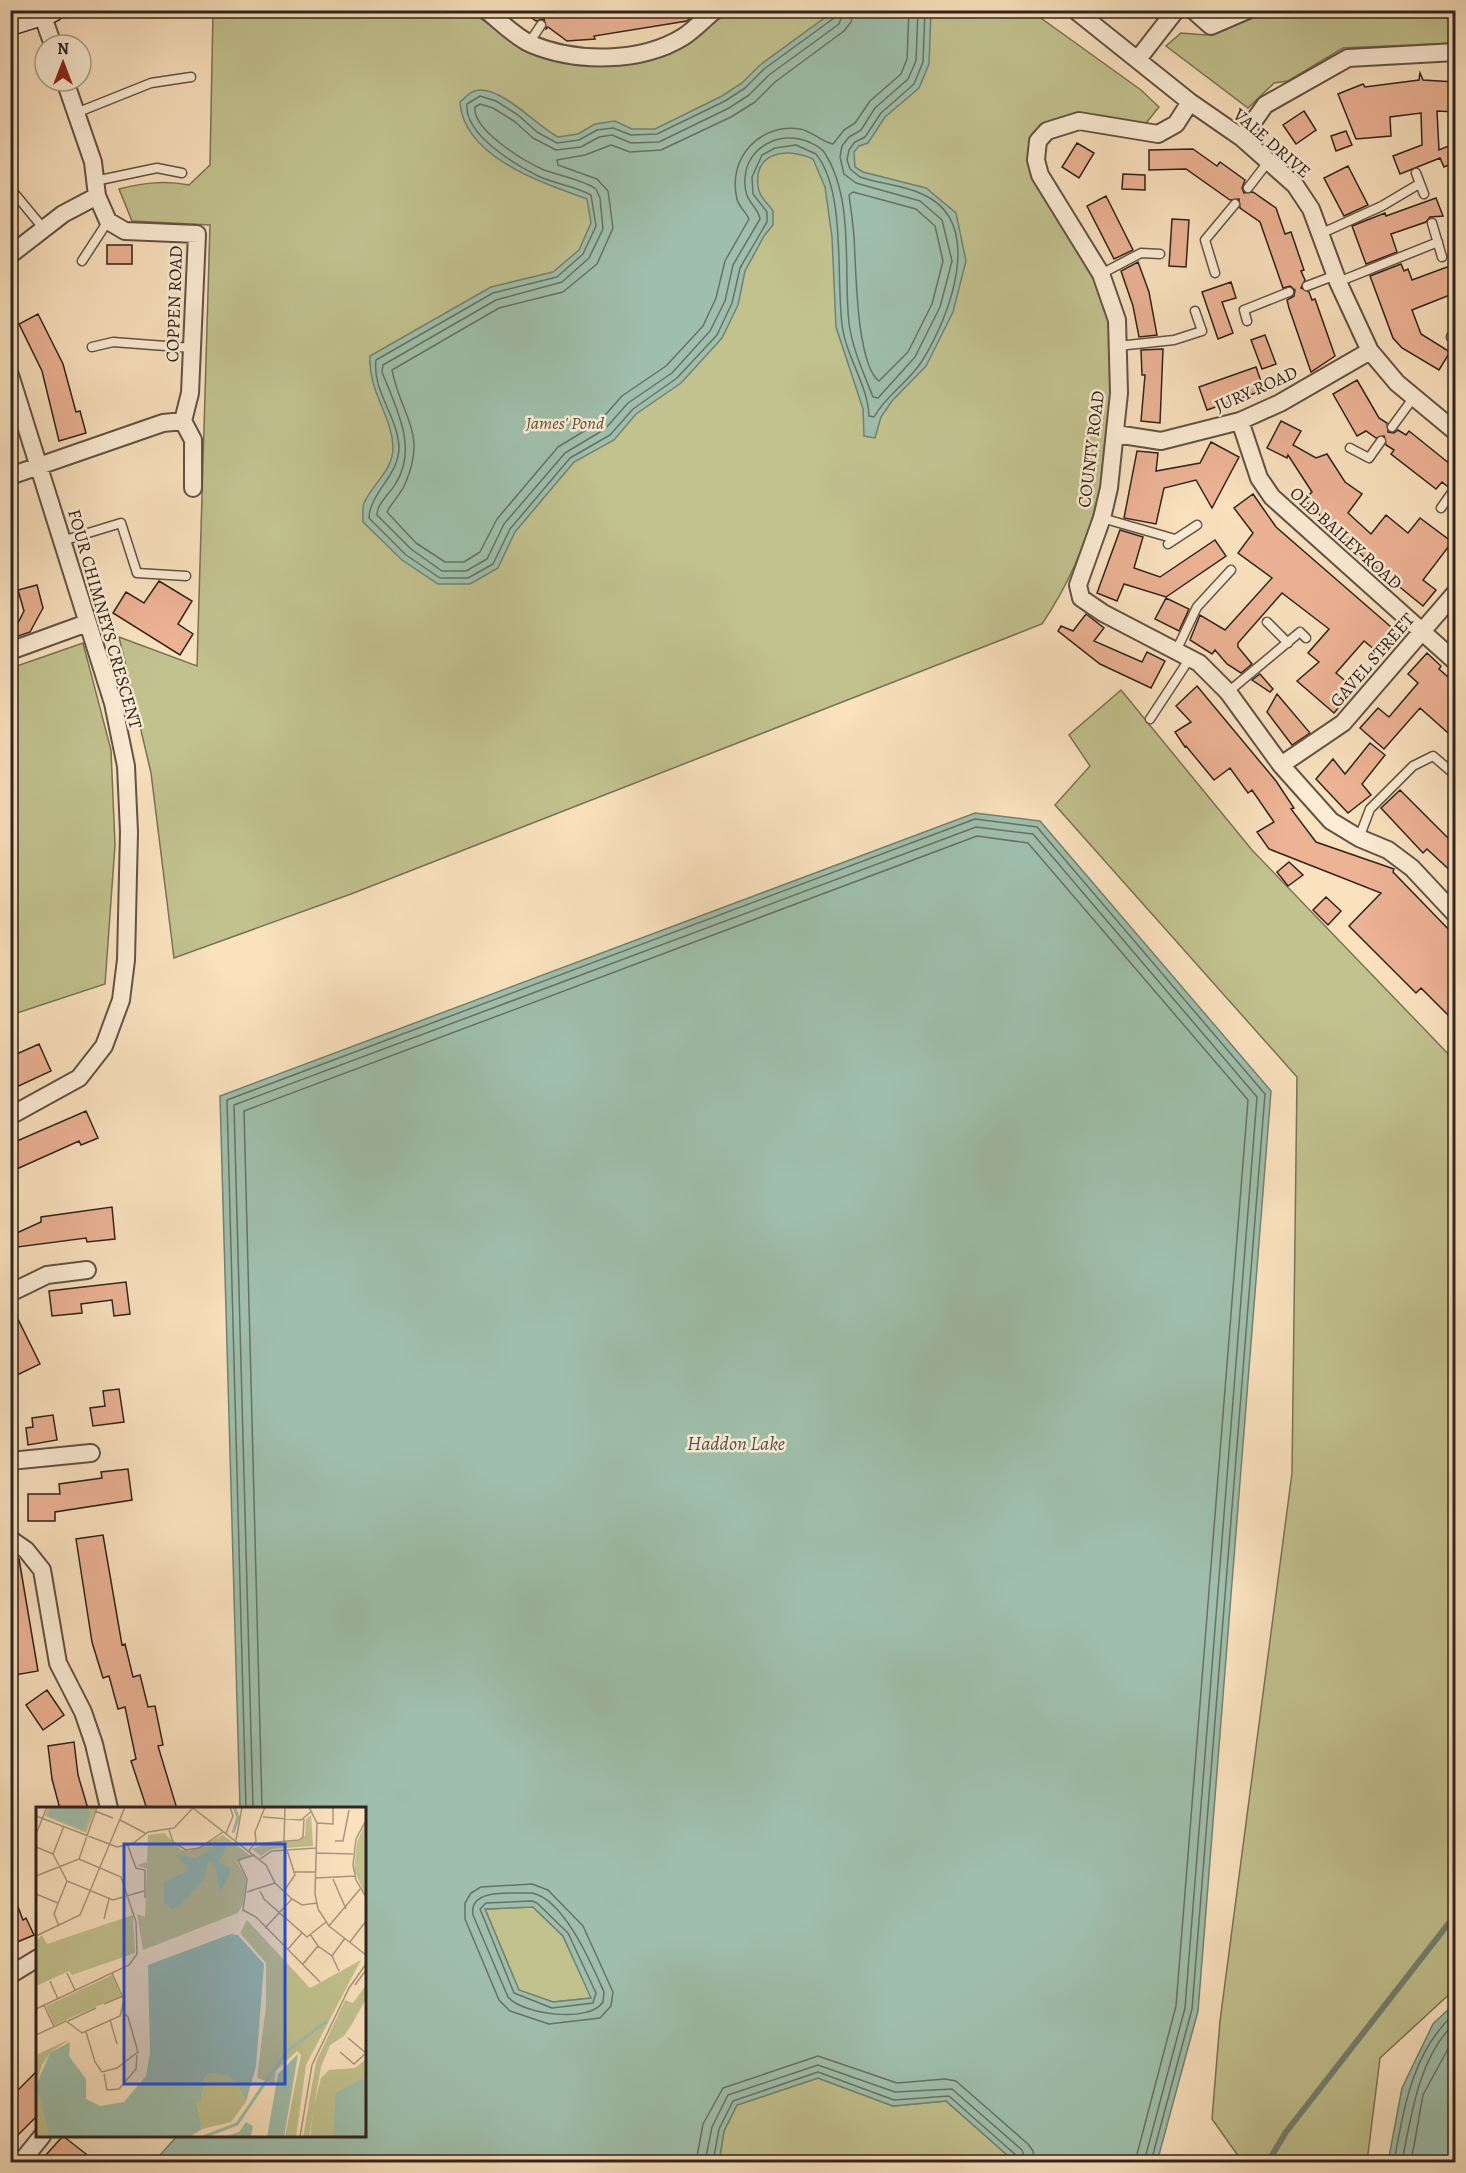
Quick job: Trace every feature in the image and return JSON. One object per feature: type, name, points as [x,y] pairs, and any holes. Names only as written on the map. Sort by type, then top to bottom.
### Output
[{"type":"street","points":[[486,10],[529,43],[566,55],[646,54],[683,37],[707,13]]},
{"type":"street","name":"VALE DRIVE","points":[[1075,10],[1190,102],[1242,138],[1295,185],[1311,209],[1337,279],[1370,351],[1397,383],[1454,427]]},
{"type":"street","points":[[1138,59],[1176,10]]},
{"type":"street","points":[[1193,10],[1211,26],[1248,10]]},
{"type":"street","points":[[10,24],[47,12],[51,33]]},
{"type":"street","points":[[1242,138],[1265,105],[1347,58],[1455,52]]},
{"type":"street","points":[[69,93],[93,162],[96,189],[108,221]]},
{"type":"street","name":"COUNTY ROAD","points":[[1190,102],[1176,124],[1158,134],[1079,121],[1047,131],[1038,141],[1036,160],[1040,175],[1101,274],[1117,320],[1119,393],[1116,434],[1109,488],[1102,518],[1077,585],[1081,598],[1103,613],[1199,663],[1228,692],[1281,765],[1331,821],[1359,838],[1388,850],[1412,868],[1455,915]]},
{"type":"street","points":[[10,255],[96,189]]},
{"type":"street","name":"COPPEN ROAD","points":[[108,221],[125,231],[196,234],[190,393],[183,421]]},
{"type":"street","name":"JURY ROAD","points":[[1116,434],[1161,441],[1240,421],[1280,403],[1370,351]]},
{"type":"street","name":"FOUR CHIMNEYS CRESCENT","points":[[10,375],[113,703],[126,766],[129,832],[126,960],[121,1000],[104,1046],[79,1078],[10,1116]]},
{"type":"street","points":[[10,476],[163,423],[183,421],[193,440],[193,488]]},
{"type":"street","name":"OLD BAILEY ROAD","points":[[1240,421],[1259,478],[1272,497],[1455,662]]},
{"type":"street","name":"GAVEL STREET","points":[[1281,765],[1343,723],[1455,592]]},
{"type":"street","points":[[10,651],[87,623]]},
{"type":"street","points":[[10,1293],[48,1275],[87,1270]]},
{"type":"street","points":[[10,1461],[91,1452]]},
{"type":"street","points":[[10,1539],[26,1550],[42,1570],[58,1663],[83,1712],[94,1744],[109,1807]]},
{"type":"street","points":[[10,1975],[36,1959]]},
{"type":"street","points":[[21,2163],[41,2137]]},
{"type":"lane","points":[[529,43],[541,25]]},
{"type":"lane","points":[[76,113],[151,83],[191,77]]},
{"type":"lane","points":[[1248,188],[1268,162]]},
{"type":"lane","points":[[96,189],[157,168],[182,173]]},
{"type":"lane","points":[[1416,173],[1424,194]]},
{"type":"lane","points":[[1320,234],[1383,206],[1419,184]]},
{"type":"lane","points":[[10,188],[44,229]]},
{"type":"lane","points":[[1215,273],[1205,240],[1235,204]]},
{"type":"lane","points":[[82,261],[108,221]]},
{"type":"lane","points":[[1432,223],[1442,257]]},
{"type":"lane","points":[[1307,286],[1337,279],[1438,242]]},
{"type":"lane","points":[[1101,274],[1141,253],[1160,254]]},
{"type":"lane","points":[[1248,321],[1244,310],[1289,292]]},
{"type":"lane","points":[[1118,346],[1174,340],[1202,331],[1195,311]]},
{"type":"lane","points":[[92,347],[113,342],[192,348]]},
{"type":"lane","points":[[1392,427],[1414,397]]},
{"type":"lane","points":[[1350,448],[1369,458],[1381,441]]},
{"type":"lane","points":[[1441,508],[1453,491]]},
{"type":"lane","points":[[1102,518],[1172,542],[1197,525]]},
{"type":"lane","points":[[62,541],[121,523],[137,573],[186,576]]},
{"type":"lane","points":[[1150,719],[1183,655],[1197,607],[1231,570]]},
{"type":"lane","points":[[1267,622],[1288,643]]},
{"type":"lane","points":[[1228,692],[1300,632],[1306,638]]},
{"type":"lane","points":[[1359,838],[1370,809],[1413,766],[1433,756],[1453,773]]},
{"type":"green space","name":"James' Pond","points":[[213,11],[471,11],[522,50],[565,59],[682,46],[730,11],[1031,11],[1141,90],[1159,107],[1142,128],[1079,117],[1033,151],[1078,233],[1099,277],[1111,320],[1112,333],[1107,442],[1096,505],[1075,565],[1042,624],[351,894],[174,958],[151,773],[119,637],[197,666],[210,225],[132,221],[119,189],[154,183],[189,185],[210,165]]},
{"type":"green space","points":[[1268,11],[1455,11],[1455,43],[1343,48],[1288,81],[1274,83],[1248,108],[1166,46],[1181,33],[1206,35]]},
{"type":"green space","points":[[83,643],[111,750],[115,845],[105,984],[11,1015],[11,668]]},
{"type":"green space","points":[[1121,690],[1252,850],[1455,1061],[1455,1989],[1380,2058],[1367,2162],[1267,2162],[1239,2157],[1212,2119],[1220,2021],[1292,1473],[1297,1077],[1055,805],[1090,766],[1069,735]]},
{"type":"green space","points":[[533,1907],[563,1936],[592,1998],[553,2002],[519,1991],[485,1909]]},
{"type":"green space","points":[[818,2078],[893,2106],[946,2101],[1015,2162],[719,2162],[724,2131],[737,2105]]},
{"type":"water","name":"James' Pond","points":[[834,11],[931,11],[929,64],[919,88],[885,117],[868,143],[859,146],[854,152],[855,167],[863,172],[926,188],[956,213],[966,261],[953,312],[926,366],[892,401],[881,417],[875,438],[864,436],[863,409],[836,327],[832,237],[825,187],[813,159],[803,155],[782,153],[772,156],[760,168],[759,191],[773,211],[773,225],[764,236],[745,271],[738,305],[722,338],[681,383],[636,414],[614,440],[574,462],[515,532],[498,568],[470,584],[438,584],[402,560],[363,522],[364,503],[387,469],[393,446],[388,423],[372,381],[370,356],[491,287],[553,272],[579,250],[591,223],[587,199],[528,176],[490,153],[475,138],[465,121],[460,102],[474,91],[490,92],[510,102],[558,137],[578,134],[595,124],[615,121],[632,129],[655,129],[722,96],[742,83],[760,65]]},
{"type":"water","name":"Haddon Lake","points":[[975,813],[1040,821],[1271,1091],[1198,2011],[1157,2162],[1015,2162],[946,2101],[893,2106],[818,2078],[737,2105],[724,2131],[719,2162],[154,2162],[176,2137],[366,2137],[366,1807],[240,1807],[220,1096]],"holes":[[[533,1907],[563,1936],[591,1998],[553,2002],[519,1990],[485,1909]]]},
{"type":"water","points":[[1455,2003],[1455,2162],[1388,2162],[1402,2088],[1433,2024]]},
{"type":"building","points":[[521,10],[559,10],[567,17],[593,15],[593,17],[639,10],[694,10],[694,14],[687,21],[594,36],[595,39],[567,41],[548,27],[546,29],[544,19],[536,21]]},
{"type":"building","points":[[1420,73],[1423,80],[1455,82],[1455,112],[1437,111],[1439,150],[1451,145],[1455,162],[1444,167],[1440,158],[1400,174],[1393,156],[1422,145],[1421,113],[1390,117],[1391,136],[1356,139],[1338,94],[1363,84],[1365,87],[1419,80]]},
{"type":"building","points":[[1304,111],[1316,130],[1296,144],[1283,125]]},
{"type":"building","points":[[1346,131],[1352,145],[1336,151],[1331,136]]},
{"type":"building","points":[[1077,143],[1094,153],[1079,178],[1062,167]]},
{"type":"building","points":[[1193,149],[1217,166],[1220,162],[1245,180],[1242,188],[1244,193],[1253,192],[1276,208],[1285,234],[1291,232],[1304,270],[1301,271],[1305,280],[1301,288],[1309,292],[1312,300],[1315,299],[1335,356],[1311,372],[1287,300],[1294,296],[1295,290],[1290,286],[1283,288],[1260,222],[1240,208],[1239,199],[1230,200],[1186,169],[1149,170],[1149,150]]},
{"type":"building","points":[[1348,166],[1368,205],[1344,216],[1324,178]]},
{"type":"building","points":[[1123,174],[1145,175],[1145,190],[1122,189]]},
{"type":"building","points":[[1106,196],[1133,250],[1114,259],[1087,206]]},
{"type":"building","points":[[1436,198],[1443,216],[1430,217],[1426,222],[1391,234],[1397,252],[1366,264],[1352,226],[1385,213],[1386,216]]},
{"type":"building","points":[[1172,219],[1189,220],[1186,267],[1169,266]]},
{"type":"building","points":[[107,245],[132,245],[132,264],[107,264]]},
{"type":"building","points":[[1138,262],[1149,292],[1157,335],[1139,337],[1133,306],[1121,271]]},
{"type":"building","points":[[1401,264],[1404,271],[1408,269],[1412,280],[1455,264],[1455,293],[1412,310],[1421,334],[1450,352],[1439,370],[1402,348],[1393,338],[1370,276]]},
{"type":"building","points":[[1231,282],[1236,298],[1222,302],[1233,333],[1218,339],[1202,292]]},
{"type":"building","points":[[38,314],[63,364],[76,412],[80,411],[86,433],[59,441],[42,371],[19,324]]},
{"type":"building","points":[[1265,335],[1276,364],[1262,369],[1251,340]]},
{"type":"building","points":[[1163,349],[1160,423],[1141,421],[1145,375],[1142,375],[1141,350]]},
{"type":"building","points":[[1256,367],[1264,390],[1207,410],[1199,387]]},
{"type":"building","points":[[1357,380],[1379,418],[1387,423],[1388,432],[1394,433],[1398,430],[1406,435],[1409,431],[1455,468],[1455,485],[1448,487],[1442,482],[1436,489],[1391,454],[1394,450],[1386,445],[1384,436],[1376,438],[1366,431],[1357,436],[1333,394]]},
{"type":"building","points":[[1281,421],[1301,431],[1293,445],[1316,458],[1327,454],[1345,482],[1362,494],[1348,513],[1371,534],[1386,515],[1408,533],[1420,518],[1452,542],[1423,580],[1436,590],[1423,606],[1369,562],[1304,500],[1312,492],[1288,455],[1287,458],[1267,448]]},
{"type":"building","points":[[1211,442],[1239,457],[1212,508],[1196,480],[1164,488],[1156,524],[1124,518],[1137,451],[1158,453],[1156,471],[1200,463]]},
{"type":"building","points":[[1253,494],[1276,527],[1398,633],[1380,654],[1364,641],[1336,673],[1355,689],[1334,713],[1297,681],[1319,662],[1308,653],[1329,629],[1282,593],[1238,643],[1238,647],[1252,664],[1241,673],[1227,664],[1215,650],[1212,654],[1190,640],[1200,615],[1225,630],[1272,578],[1238,553],[1253,533],[1234,508]]},
{"type":"building","points":[[1120,530],[1143,537],[1134,568],[1160,577],[1215,540],[1226,556],[1166,597],[1124,584],[1117,601],[1097,593]]},
{"type":"building","points":[[159,581],[192,601],[178,624],[193,634],[180,655],[113,613],[126,592],[144,603]]},
{"type":"building","points":[[37,585],[43,608],[30,632],[10,639],[24,611],[18,590]]},
{"type":"building","points":[[1166,598],[1189,609],[1179,631],[1155,619]]},
{"type":"building","points":[[1086,614],[1104,628],[1094,641],[1142,662],[1147,652],[1165,661],[1151,688],[1100,664],[1058,631],[1061,626],[1073,631]]},
{"type":"building","points":[[1427,653],[1441,666],[1439,669],[1455,683],[1455,739],[1420,708],[1384,749],[1360,728],[1378,708],[1389,717],[1418,683],[1408,674]]},
{"type":"building","points":[[1260,674],[1273,689],[1270,692],[1252,680]]},
{"type":"building","points":[[1197,686],[1276,781],[1294,808],[1291,809],[1316,842],[1394,869],[1393,872],[1455,936],[1455,1022],[1421,988],[1416,993],[1349,926],[1381,893],[1269,849],[1257,832],[1274,822],[1252,790],[1248,793],[1230,768],[1214,780],[1185,747],[1175,732],[1191,722],[1176,706]]},
{"type":"building","points":[[1277,694],[1310,733],[1292,745],[1267,712]]},
{"type":"building","points":[[1370,743],[1385,755],[1362,784],[1371,795],[1348,813],[1316,779],[1333,759],[1345,774]]},
{"type":"building","points":[[1400,790],[1455,845],[1455,875],[1427,849],[1423,853],[1381,808]]},
{"type":"building","points":[[1289,862],[1303,875],[1288,886],[1277,872]]},
{"type":"building","points":[[1326,897],[1341,911],[1328,925],[1313,910]]},
{"type":"building","points":[[39,1044],[51,1071],[10,1090],[10,1057]]},
{"type":"building","points":[[86,1111],[98,1138],[81,1145],[79,1141],[10,1172],[10,1144]]},
{"type":"building","points":[[112,1207],[115,1239],[87,1242],[86,1238],[10,1248],[10,1236],[41,1222],[41,1217]]},
{"type":"building","points":[[126,1282],[130,1314],[114,1316],[112,1300],[81,1304],[82,1313],[52,1316],[49,1291]]},
{"type":"building","points":[[10,1303],[40,1364],[15,1376],[10,1368]]},
{"type":"building","points":[[119,1389],[124,1422],[93,1426],[90,1408],[105,1406],[103,1391]]},
{"type":"building","points":[[53,1415],[57,1440],[28,1445],[26,1428],[33,1427],[32,1418]]},
{"type":"building","points":[[128,1469],[132,1500],[55,1512],[55,1521],[28,1521],[28,1494],[60,1494],[59,1484],[102,1478],[101,1472]]},
{"type":"building","points":[[103,1535],[122,1645],[125,1644],[133,1677],[140,1675],[148,1707],[155,1706],[163,1745],[158,1746],[176,1807],[146,1807],[131,1761],[136,1759],[125,1707],[118,1709],[109,1676],[103,1678],[92,1642],[76,1539]]},
{"type":"building","points":[[19,1559],[38,1671],[15,1675],[10,1648],[10,1560]]},
{"type":"building","points":[[47,1690],[64,1715],[43,1730],[26,1705]]},
{"type":"building","points":[[74,1742],[78,1775],[87,1807],[59,1807],[52,1779],[48,1746]]},
{"type":"building","points":[[12,1891],[23,1920],[26,1918],[34,1935],[10,1945]]},
{"type":"building","points":[[36,2072],[36,2117],[10,2143],[10,2098]]},
{"type":"building","points":[[62,2137],[86,2154],[78,2163],[53,2163],[45,2156]]},
{"type":"waterway","points":[[1268,2162],[1286,2132],[1456,1914]]}]
